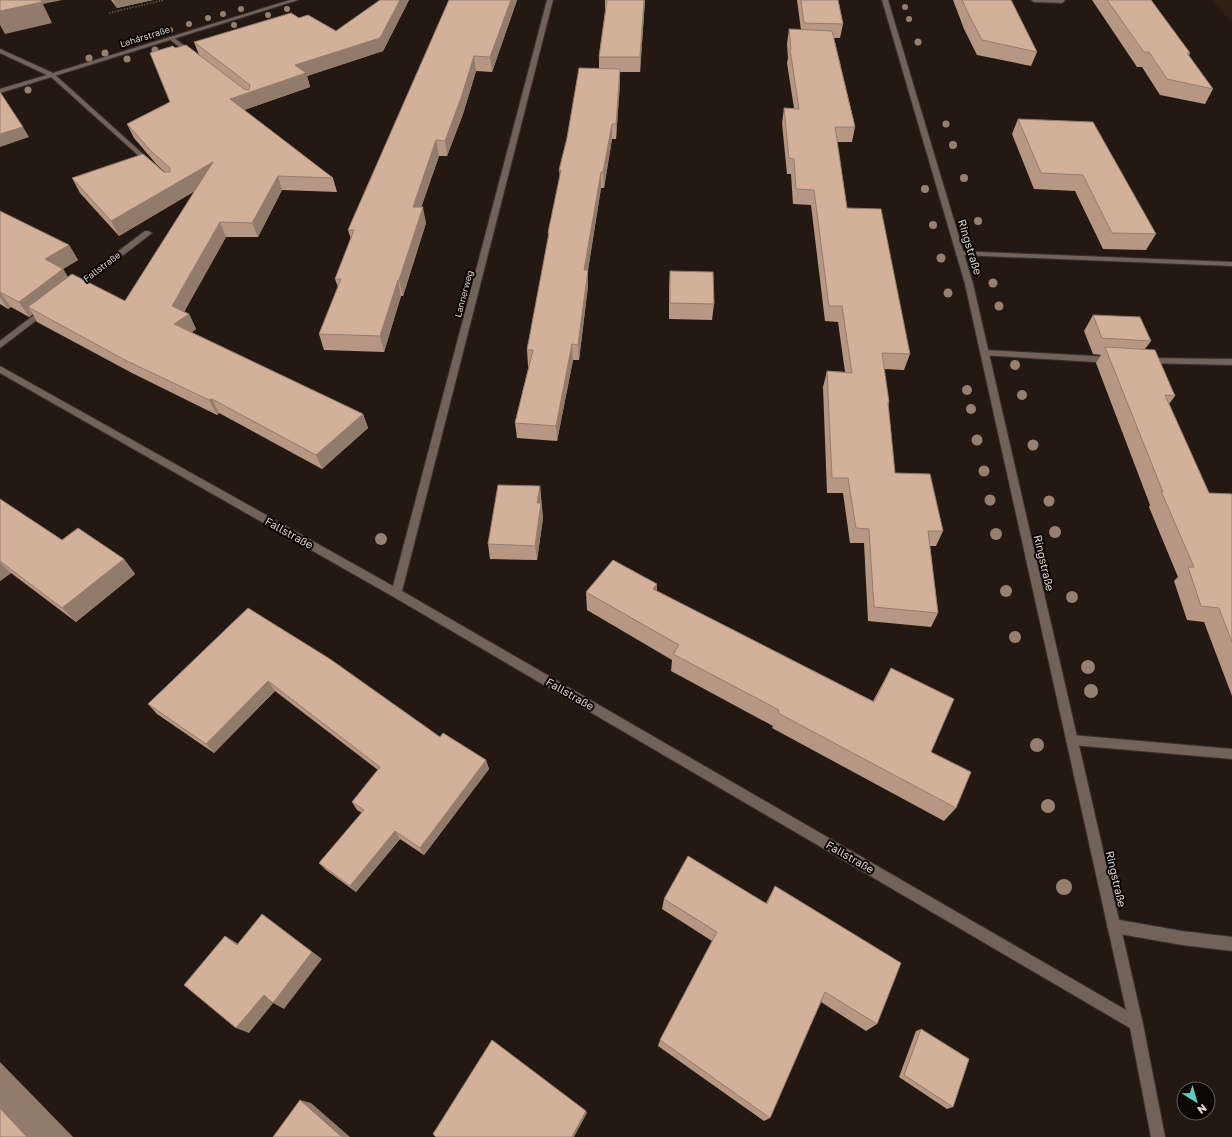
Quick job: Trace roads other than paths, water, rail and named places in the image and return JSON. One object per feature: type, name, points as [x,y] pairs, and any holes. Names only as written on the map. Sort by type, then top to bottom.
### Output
[{"type":"street","name":"Lehárstraße","points":[[0,91],[51,74],[295,0]]},
{"type":"street","name":"Lannerweg","points":[[396,593],[550,0]]},
{"type":"street","name":"Ringstraße","points":[[884,0],[969,284],[1136,1024],[1158,1137]]},
{"type":"street","points":[[1034,0],[1062,1]]},
{"type":"street","points":[[171,38],[196,57]]},
{"type":"street","points":[[0,51],[51,74],[155,168]]},
{"type":"street","name":"Fallstraße","points":[[68,294],[148,233]]},
{"type":"street","points":[[959,253],[1232,264]]},
{"type":"street","points":[[0,345],[55,303]]},
{"type":"street","points":[[984,353],[1122,360]]},
{"type":"street","points":[[1138,361],[1232,362]]},
{"type":"street","name":"Fallstraße","points":[[0,370],[396,593],[1136,1024]]},
{"type":"street","points":[[1072,740],[1232,754]]},
{"type":"street","points":[[1114,926],[1182,938],[1232,944]]}]
